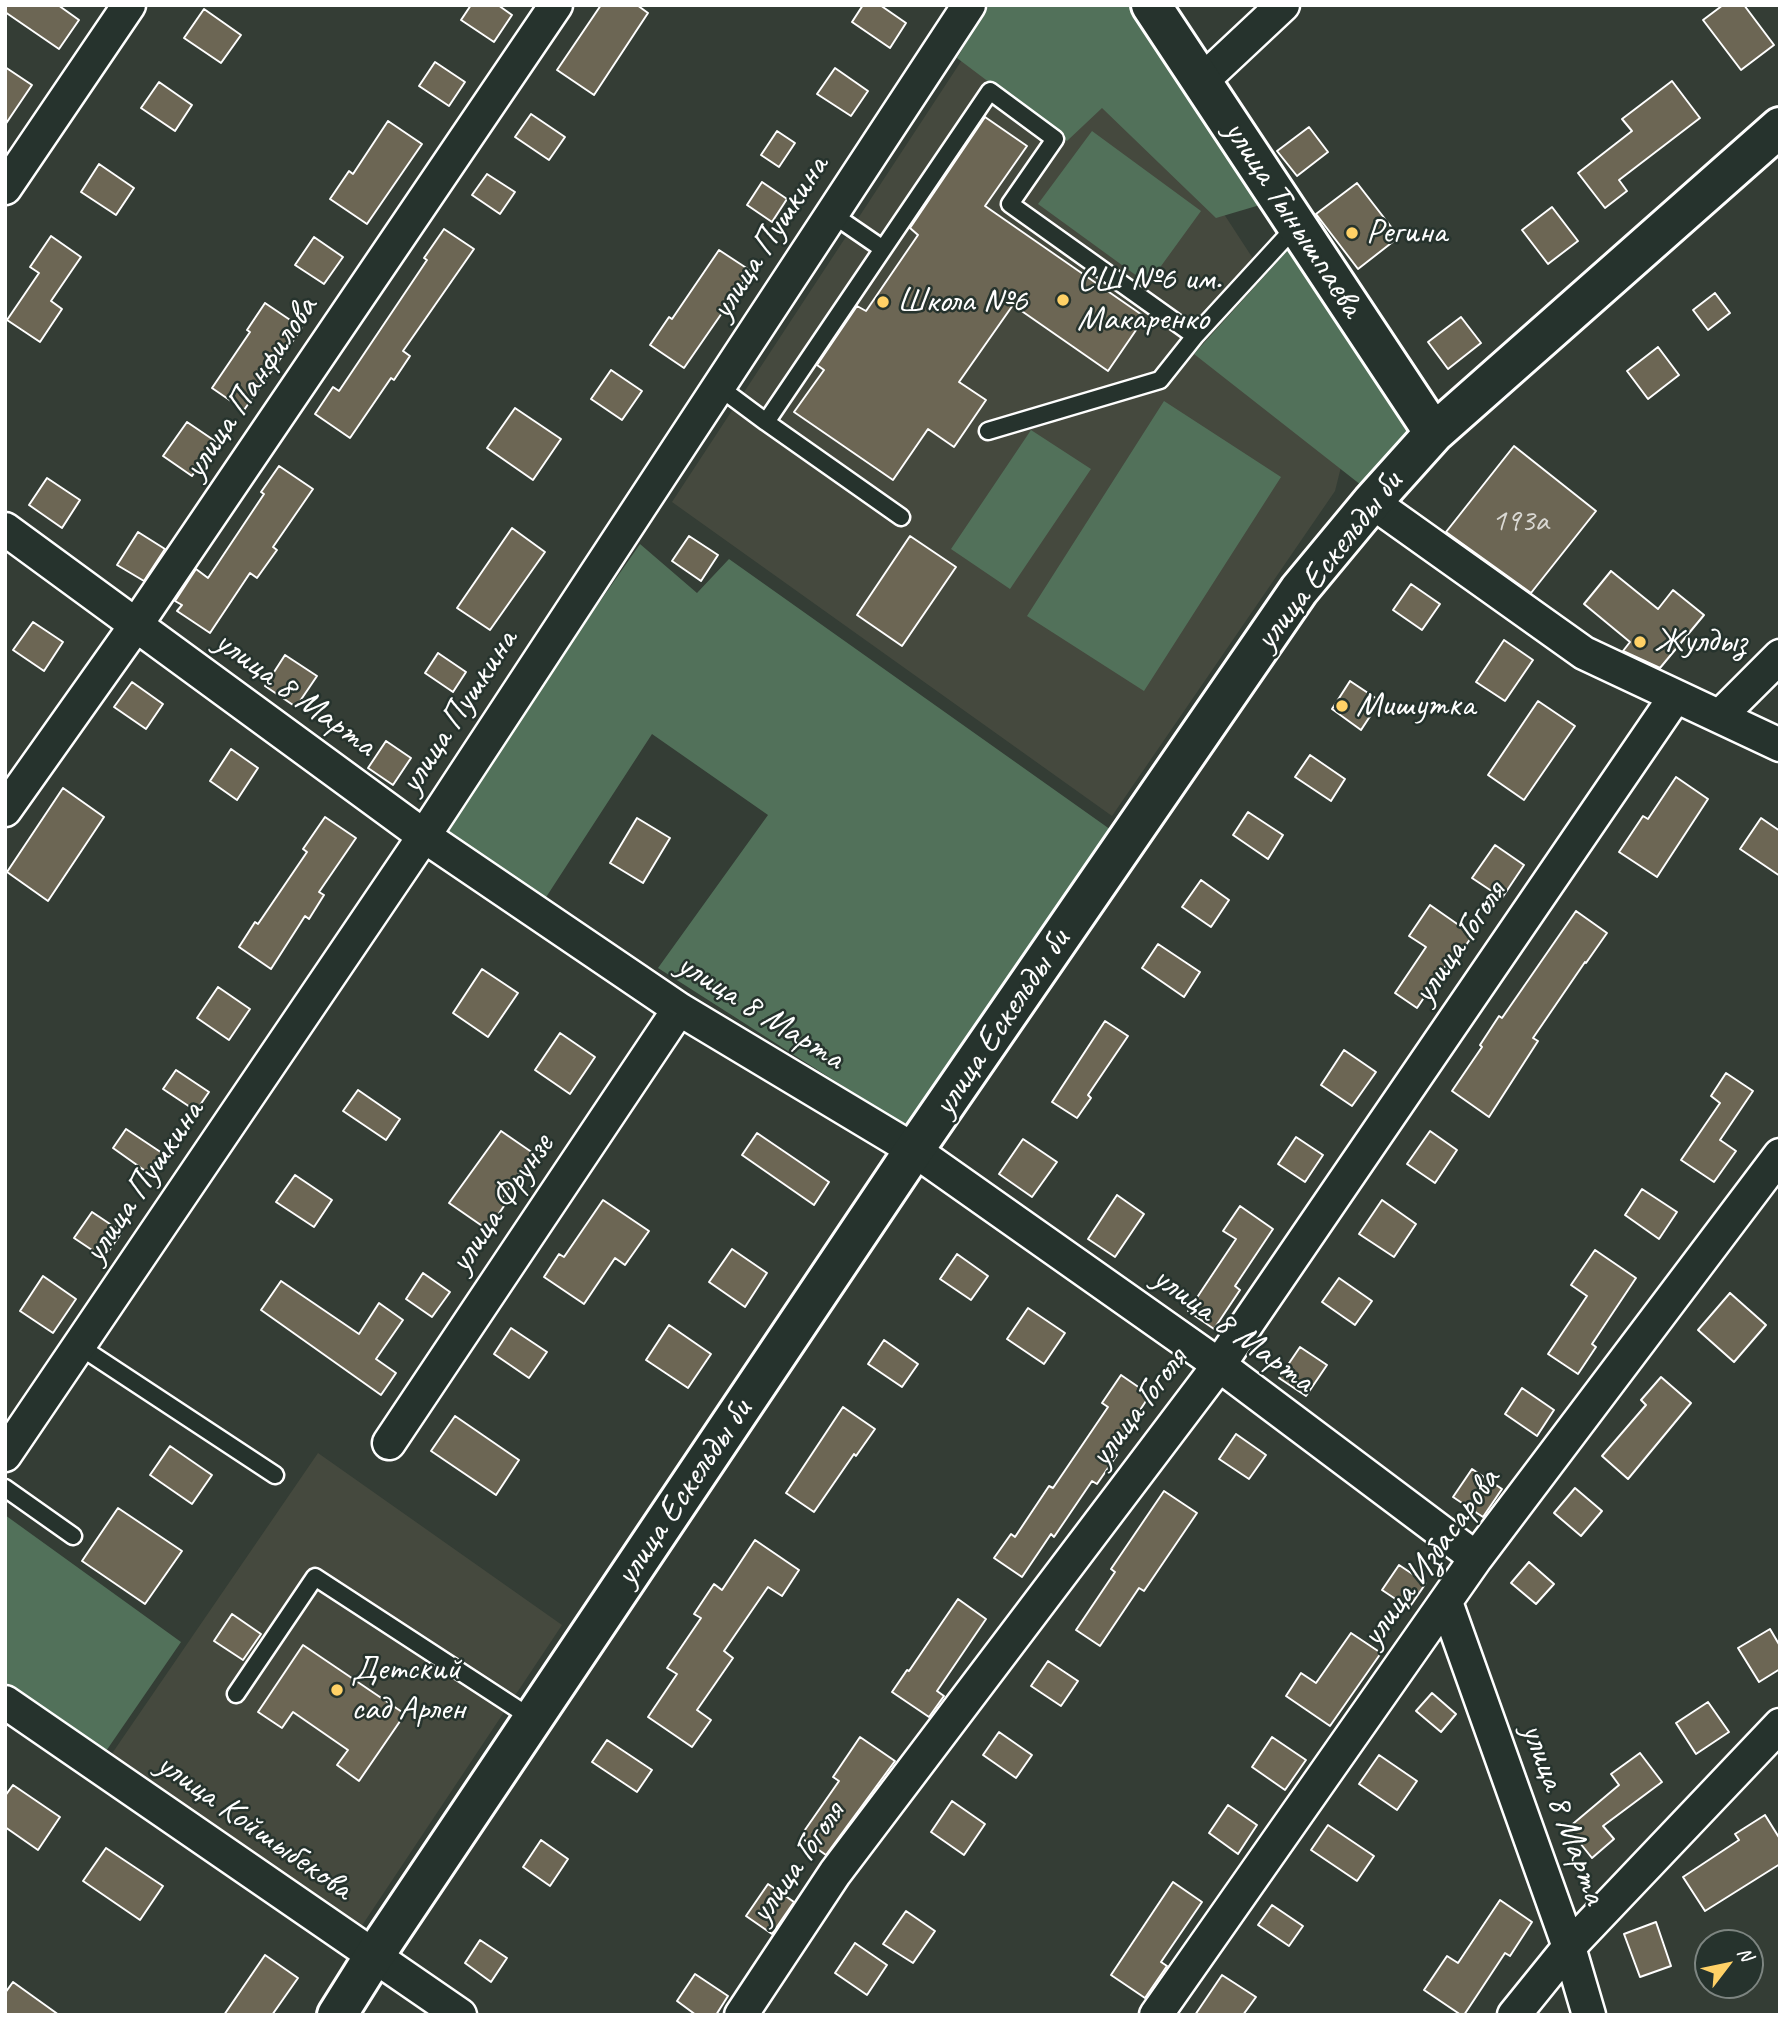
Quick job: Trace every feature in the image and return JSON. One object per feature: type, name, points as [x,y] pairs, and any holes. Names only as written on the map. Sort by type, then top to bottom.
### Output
[{"type":"street","points":[[5,188],[130,5]]},
{"type":"street","name":"улица Панфилова","points":[[5,810],[136,625],[556,5]]},
{"type":"street","name":"улица Пушкина","points":[[5,1455],[424,836],[969,5]]},
{"type":"street","name":"улица Тынышпаева","points":[[1151,5],[1434,433]]},
{"type":"street","points":[[1202,81],[1283,5]]},
{"type":"street","name":"улица Ескельды би","points":[[337,2015],[914,1150],[1299,590],[1434,433],[1780,127]]},
{"type":"street","points":[[1372,502],[1584,653],[1780,746]]},
{"type":"street","name":"улица 8 Марта","points":[[5,529],[424,836],[679,1009],[914,1150],[1219,1365],[1476,1558]]},
{"type":"street","points":[[1720,716],[1780,656]]},
{"type":"street","name":"улица Гоголя","points":[[741,2015],[835,1873],[1219,1365],[1675,696]]},
{"type":"street","name":"улица Фрунзе","points":[[389,1443],[679,1009]]},
{"type":"street","name":"улица Избасарова","points":[[1156,2015],[1476,1558],[1780,1155]]},
{"type":"street","name":"улица 8 Марта","points":[[1446,1602],[1569,1947],[1588,2015]]},
{"type":"street","name":"улица Койшыбекова","points":[[5,1702],[460,2015]]},
{"type":"street","points":[[1514,2015],[1569,1947],[1780,1725]]},
{"type":"lane","points":[[766,422],[990,91],[1055,139],[1010,204],[1195,336]]},
{"type":"lane","points":[[832,214],[883,249]]},
{"type":"lane","points":[[988,431],[1160,380],[1195,336],[1297,225]]},
{"type":"lane","points":[[719,387],[901,517]]},
{"type":"lane","points":[[79,1346],[275,1475]]},
{"type":"lane","points":[[5,1488],[73,1536]]},
{"type":"lane","points":[[236,1694],[316,1577],[533,1719]]},
{"type":"shaded area","points":[[998,5],[1088,5],[1330,377],[1342,463],[1335,491],[1112,816],[672,502]]},
{"type":"shaded area","name":"Детский сад Арлен","points":[[318,1453],[562,1625],[361,1927],[111,1755]]},
{"type":"green space","points":[[989,5],[1137,5],[1270,202],[1216,218],[1102,108],[1067,141],[957,58]]},
{"type":"green space","points":[[1092,131],[1201,211],[1148,284],[1038,204]]},
{"type":"green space","points":[[1298,239],[1429,438],[1361,485],[1194,354]]},
{"type":"green space","points":[[1164,401],[1281,477],[1144,691],[1027,616]]},
{"type":"green space","points":[[1031,430],[1091,469],[1010,589],[951,549]]},
{"type":"green space","points":[[640,544],[697,593],[729,559],[1121,837],[910,1129],[658,968],[768,815],[652,734],[541,905],[441,830]]},
{"type":"green space","points":[[5,1515],[181,1642],[104,1754],[5,1689]]},
{"type":"building","points":[[5,5],[58,5],[79,20],[59,49],[5,12]]},
{"type":"building","points":[[471,5],[498,5],[512,15],[494,42],[461,20]]},
{"type":"building","points":[[601,5],[637,5],[648,13],[594,95],[557,70]]},
{"type":"building","points":[[863,5],[880,5],[906,23],[890,48],[852,22]]},
{"type":"building","points":[[1723,5],[1744,5],[1774,45],[1741,70],[1703,20]]},
{"type":"building","points":[[204,9],[241,35],[221,63],[184,38]]},
{"type":"building","points":[[435,62],[465,82],[449,106],[419,86]]},
{"type":"building","points":[[5,67],[32,85],[5,125]]},
{"type":"building","points":[[835,68],[868,91],[851,116],[817,94]]},
{"type":"building","points":[[1672,81],[1700,118],[1619,180],[1627,191],[1605,208],[1578,173],[1632,131],[1622,119]]},
{"type":"building","points":[[159,82],[192,105],[175,131],[141,108]]},
{"type":"building","points":[[531,114],[565,137],[549,160],[515,137]]},
{"type":"building","name":"СШ №6 им. Макаренко","points":[[985,117],[1027,146],[985,206],[1145,317],[1108,371],[1013,305],[959,382],[986,400],[954,447],[928,429],[893,480],[794,412],[824,370],[817,365],[857,306],[866,311],[918,235],[910,228]]},
{"type":"building","points":[[388,121],[422,144],[367,224],[330,199],[349,171],[353,174]]},
{"type":"building","points":[[1309,127],[1328,152],[1297,176],[1277,151]]},
{"type":"building","points":[[777,131],[795,143],[779,167],[761,155]]},
{"type":"building","points":[[99,164],[134,188],[116,215],[81,192]]},
{"type":"building","points":[[487,174],[515,192],[500,214],[472,195]]},
{"type":"building","points":[[762,182],[787,199],[772,222],[747,205]]},
{"type":"building","points":[[1357,183],[1399,237],[1358,269],[1316,214]]},
{"type":"building","points":[[1552,207],[1578,241],[1548,264],[1522,230]]},
{"type":"building","points":[[444,229],[474,249],[403,351],[410,356],[394,380],[391,378],[350,438],[315,414],[333,387],[339,391],[427,260],[424,258]]},
{"type":"building","points":[[51,236],[81,257],[51,301],[62,309],[40,342],[7,320],[39,273],[30,267]]},
{"type":"building","points":[[314,237],[343,257],[324,284],[295,265]]},
{"type":"building","points":[[719,250],[751,271],[684,368],[650,345],[669,317],[672,319]]},
{"type":"building","points":[[1715,293],[1730,313],[1708,330],[1693,310]]},
{"type":"building","points":[[265,303],[302,328],[244,410],[212,388],[250,332],[247,330]]},
{"type":"building","points":[[1461,317],[1481,343],[1448,369],[1428,342]]},
{"type":"building","points":[[1658,347],[1679,375],[1648,399],[1627,371]]},
{"type":"building","points":[[611,370],[642,391],[622,420],[591,399]]},
{"type":"building","points":[[515,408],[561,439],[533,480],[487,448]]},
{"type":"building","points":[[187,422],[215,441],[192,476],[163,456]]},
{"type":"building","points":[[1514,446],[1596,511],[1531,593],[1446,532]]},
{"type":"building","points":[[279,466],[313,489],[273,547],[277,550],[257,578],[250,573],[210,633],[177,611],[182,605],[175,601],[196,569],[208,578],[264,494],[261,492]]},
{"type":"building","points":[[47,478],[80,500],[62,528],[29,505]]},
{"type":"building","points":[[512,528],[545,552],[490,630],[457,608]]},
{"type":"building","points":[[138,532],[165,549],[144,581],[117,565]]},
{"type":"building","points":[[689,536],[718,555],[701,581],[672,561]]},
{"type":"building","points":[[910,536],[956,567],[902,646],[857,615]]},
{"type":"building","points":[[1611,571],[1658,609],[1673,590],[1704,615],[1660,668],[1623,651],[1630,642],[1584,604]]},
{"type":"building","points":[[1411,584],[1440,604],[1422,630],[1393,610]]},
{"type":"building","points":[[33,622],[63,642],[44,671],[13,650]]},
{"type":"building","points":[[1504,640],[1533,660],[1505,701],[1476,682]]},
{"type":"building","points":[[438,653],[466,672],[453,692],[425,673]]},
{"type":"building","points":[[285,655],[317,676],[296,707],[265,686]]},
{"type":"building","points":[[1350,681],[1380,701],[1361,730],[1332,709]]},
{"type":"building","points":[[132,682],[163,704],[146,729],[114,707]]},
{"type":"building","points":[[1538,701],[1575,726],[1524,800],[1488,775]]},
{"type":"building","points":[[386,741],[411,758],[393,785],[368,768]]},
{"type":"building","points":[[231,749],[258,768],[237,800],[210,781]]},
{"type":"building","points":[[1310,755],[1345,779],[1331,801],[1295,777]]},
{"type":"building","points":[[1676,777],[1708,799],[1657,877],[1619,852],[1643,816],[1648,819]]},
{"type":"building","points":[[63,788],[104,817],[48,901],[7,872]]},
{"type":"building","points":[[1248,812],[1283,835],[1268,859],[1233,835]]},
{"type":"building","points":[[325,817],[356,838],[319,892],[324,895],[309,919],[305,916],[271,969],[239,947],[307,852],[303,849]]},
{"type":"building","points":[[637,818],[670,838],[643,883],[610,863]]},
{"type":"building","points":[[1761,818],[1780,831],[1780,876],[1740,849]]},
{"type":"building","points":[[1495,845],[1524,865],[1502,898],[1472,878]]},
{"type":"building","points":[[1201,880],[1229,900],[1211,927],[1182,907]]},
{"type":"building","points":[[1430,905],[1473,935],[1452,965],[1448,962],[1417,1008],[1395,993],[1426,947],[1409,936]]},
{"type":"building","points":[[1576,911],[1607,933],[1533,1038],[1538,1041],[1489,1117],[1452,1091],[1499,1016],[1502,1018]]},
{"type":"building","points":[[1158,944],[1200,972],[1184,997],[1142,968]]},
{"type":"building","points":[[482,969],[518,993],[488,1037],[453,1013]]},
{"type":"building","points":[[218,987],[250,1009],[229,1040],[197,1018]]},
{"type":"building","points":[[1105,1021],[1128,1036],[1088,1095],[1091,1098],[1077,1118],[1052,1102]]},
{"type":"building","points":[[560,1033],[595,1057],[570,1094],[535,1070]]},
{"type":"building","points":[[1344,1050],[1376,1072],[1352,1106],[1321,1085]]},
{"type":"building","points":[[176,1070],[209,1092],[196,1111],[163,1089]]},
{"type":"building","points":[[1726,1073],[1753,1091],[1720,1140],[1736,1151],[1714,1182],[1681,1160],[1720,1103],[1711,1096]]},
{"type":"building","points":[[358,1090],[400,1119],[386,1140],[343,1111]]},
{"type":"building","points":[[126,1129],[165,1155],[151,1175],[113,1148]]},
{"type":"building","points":[[501,1131],[533,1153],[501,1200],[506,1203],[488,1230],[449,1203]]},
{"type":"building","points":[[1430,1131],[1457,1150],[1435,1183],[1407,1164]]},
{"type":"building","points":[[757,1133],[829,1182],[814,1205],[742,1155]]},
{"type":"building","points":[[1296,1137],[1323,1155],[1305,1182],[1278,1164]]},
{"type":"building","points":[[1023,1139],[1057,1162],[1032,1197],[999,1174]]},
{"type":"building","points":[[295,1175],[332,1200],[314,1227],[276,1202]]},
{"type":"building","points":[[1642,1189],[1677,1212],[1659,1239],[1625,1215]]},
{"type":"building","points":[[1117,1195],[1144,1214],[1115,1257],[1088,1239]]},
{"type":"building","points":[[603,1200],[649,1231],[625,1265],[615,1258],[584,1304],[544,1277],[559,1254],[564,1257]]},
{"type":"building","points":[[1382,1200],[1416,1224],[1394,1257],[1359,1234]]},
{"type":"building","points":[[1240,1206],[1273,1229],[1235,1286],[1240,1290],[1214,1329],[1188,1311],[1236,1239],[1223,1231]]},
{"type":"building","points":[[92,1212],[122,1232],[104,1258],[74,1238]]},
{"type":"building","points":[[732,1249],[767,1273],[745,1307],[709,1282]]},
{"type":"building","points":[[1595,1250],[1636,1278],[1592,1344],[1596,1347],[1578,1374],[1548,1354],[1587,1296],[1571,1285]]},
{"type":"building","points":[[957,1254],[988,1276],[971,1300],[940,1279]]},
{"type":"building","points":[[423,1273],[450,1292],[432,1317],[406,1299]]},
{"type":"building","points":[[43,1276],[76,1299],[53,1333],[20,1311]]},
{"type":"building","points":[[1339,1278],[1372,1301],[1355,1325],[1322,1302]]},
{"type":"building","points":[[281,1281],[359,1334],[379,1303],[403,1320],[376,1359],[396,1373],[381,1395],[261,1310]]},
{"type":"building","points":[[1730,1293],[1766,1325],[1734,1362],[1698,1330]]},
{"type":"building","points":[[1028,1308],[1065,1333],[1044,1364],[1007,1339]]},
{"type":"building","points":[[669,1325],[711,1354],[688,1388],[646,1360]]},
{"type":"building","points":[[511,1328],[547,1352],[529,1378],[494,1354]]},
{"type":"building","points":[[884,1340],[918,1364],[902,1387],[868,1364]]},
{"type":"building","points":[[1300,1347],[1327,1365],[1306,1396],[1279,1378]]},
{"type":"building","points":[[1121,1375],[1150,1395],[1112,1452],[1117,1455],[1097,1484],[1092,1481],[1054,1537],[1051,1534],[1022,1577],[994,1558],[1011,1534],[1015,1537],[1049,1486],[1053,1488],[1108,1407],[1102,1403]]},
{"type":"building","points":[[1661,1377],[1691,1403],[1628,1479],[1602,1456],[1646,1405],[1641,1400]]},
{"type":"building","points":[[1522,1388],[1554,1410],[1537,1436],[1505,1414]]},
{"type":"building","points":[[843,1407],[875,1429],[856,1456],[854,1454],[814,1512],[786,1493]]},
{"type":"building","points":[[455,1416],[519,1460],[496,1495],[431,1451]]},
{"type":"building","points":[[1236,1434],[1266,1455],[1249,1479],[1219,1459]]},
{"type":"building","points":[[170,1446],[212,1475],[192,1504],[150,1475]]},
{"type":"building","points":[[1472,1469],[1502,1489],[1483,1517],[1453,1497]]},
{"type":"building","points":[[1575,1488],[1602,1511],[1581,1536],[1554,1513]]},
{"type":"building","points":[[1164,1491],[1197,1513],[1144,1591],[1139,1588],[1100,1646],[1076,1630],[1115,1572],[1111,1569]]},
{"type":"building","points":[[118,1508],[182,1551],[145,1604],[82,1561]]},
{"type":"building","points":[[755,1540],[799,1570],[782,1596],[768,1587],[724,1651],[733,1658],[697,1710],[711,1720],[692,1747],[648,1717],[677,1674],[667,1668],[701,1618],[694,1614],[714,1584],[722,1590]]},
{"type":"building","points":[[1529,1562],[1554,1584],[1536,1604],[1511,1583]]},
{"type":"building","points":[[1399,1565],[1426,1583],[1409,1608],[1382,1590]]},
{"type":"building","points":[[958,1599],[986,1619],[937,1691],[944,1696],[929,1717],[892,1692]]},
{"type":"building","points":[[232,1614],[261,1634],[243,1660],[214,1641]]},
{"type":"building","points":[[1770,1629],[1780,1646],[1780,1669],[1759,1682],[1738,1648]]},
{"type":"building","points":[[1351,1633],[1381,1653],[1330,1726],[1286,1696],[1301,1673],[1316,1683]]},
{"type":"building","points":[[303,1645],[405,1714],[359,1781],[337,1765],[348,1750],[293,1712],[282,1728],[258,1712]]},
{"type":"building","points":[[1048,1661],[1078,1681],[1061,1706],[1031,1686]]},
{"type":"building","points":[[1432,1693],[1456,1714],[1441,1732],[1416,1711]]},
{"type":"building","points":[[1708,1702],[1729,1732],[1696,1754],[1676,1723]]},
{"type":"building","points":[[999,1732],[1032,1755],[1016,1778],[983,1755]]},
{"type":"building","points":[[860,1737],[895,1761],[826,1855],[800,1837],[839,1781],[833,1777]]},
{"type":"building","points":[[1272,1737],[1306,1760],[1285,1790],[1252,1767]]},
{"type":"building","points":[[607,1740],[652,1770],[637,1792],[592,1762]]},
{"type":"building","points":[[1640,1753],[1662,1782],[1603,1826],[1614,1839],[1592,1858],[1568,1828],[1619,1785],[1611,1774]]},
{"type":"building","points":[[1379,1755],[1417,1781],[1397,1810],[1359,1784]]},
{"type":"building","points":[[13,1785],[60,1817],[38,1850],[5,1827],[5,1796]]},
{"type":"building","points":[[952,1801],[985,1824],[964,1855],[931,1832]]},
{"type":"building","points":[[1228,1805],[1257,1825],[1238,1854],[1209,1833]]},
{"type":"building","points":[[1765,1815],[1780,1839],[1780,1864],[1705,1911],[1683,1877],[1739,1840],[1735,1834]]},
{"type":"building","points":[[1328,1825],[1374,1856],[1357,1881],[1311,1850]]},
{"type":"building","points":[[541,1840],[568,1859],[550,1886],[523,1867]]},
{"type":"building","points":[[106,1848],[163,1886],[140,1920],[83,1881]]},
{"type":"building","points":[[1173,1882],[1202,1902],[1161,1962],[1167,1966],[1145,1998],[1111,1975]]},
{"type":"building","points":[[768,1884],[794,1902],[772,1934],[746,1916]]},
{"type":"building","points":[[1500,1900],[1532,1922],[1510,1956],[1505,1953],[1464,2015],[1461,2015],[1424,1990],[1447,1956],[1458,1963]]},
{"type":"building","points":[[1272,1905],[1303,1926],[1289,1946],[1258,1925]]},
{"type":"building","points":[[906,1911],[935,1931],[913,1963],[883,1944]]},
{"type":"building","points":[[1656,1922],[1671,1966],[1640,1977],[1624,1934]]},
{"type":"building","points":[[480,1940],[507,1958],[491,1982],[465,1963]]},
{"type":"building","points":[[855,1943],[887,1965],[867,1995],[835,1973]]},
{"type":"building","points":[[265,1955],[298,1978],[272,2015],[224,2015]]},
{"type":"building","points":[[695,1974],[728,1996],[716,2015],[696,2015],[677,2001]]},
{"type":"building","points":[[1222,1975],[1256,1997],[1243,2015],[1195,2015]]},
{"type":"building","points":[[13,1982],[59,2015],[5,2015],[5,1993]]},
{"type":"place","name":"Регина","points":[[1352,233]]},
{"type":"place","name":"СШ №6 им. Макаренко","points":[[1063,300]]},
{"type":"place","name":"Школа №6","points":[[883,302]]},
{"type":"place","name":"Жулдыз","points":[[1640,642]]},
{"type":"place","name":"Мишутка","points":[[1342,706]]},
{"type":"place","name":"Детский сад Арлен","points":[[337,1690]]}]
